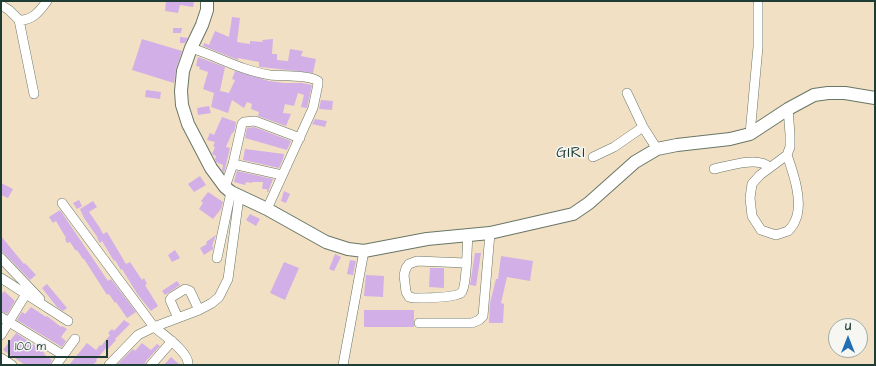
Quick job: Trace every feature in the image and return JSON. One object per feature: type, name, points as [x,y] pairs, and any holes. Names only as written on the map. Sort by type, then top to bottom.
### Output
[{"type":"main road","points":[[207,1],[207,10],[202,25],[191,48],[183,71],[181,91],[182,106],[188,124],[211,168],[232,192],[267,209],[326,242],[348,249],[364,251],[427,239],[490,233],[573,214],[589,203],[635,162],[657,149],[677,145],[730,139],[750,134],[788,109],[814,95],[845,93],[875,98]]},
{"type":"street","points":[[19,20],[29,20],[46,1]]},
{"type":"street","points":[[750,134],[758,47],[758,4]]},
{"type":"street","points":[[1,5],[9,10],[19,20],[34,94]]},
{"type":"street","points":[[191,48],[250,70],[269,75],[311,78],[318,81],[313,108],[267,209]]},
{"type":"street","points":[[627,93],[643,127],[657,149]]},
{"type":"street","points":[[787,155],[794,177],[798,206],[796,220],[788,231],[776,235],[761,230],[752,216],[750,198],[752,184],[769,167],[787,155],[790,147],[788,109]]},
{"type":"street","points":[[109,365],[138,336],[154,327],[212,304],[219,297],[228,279],[233,164],[242,124],[244,122],[255,121],[300,138]]},
{"type":"street","points":[[593,156],[614,147],[643,127]]},
{"type":"street","points":[[714,168],[755,162],[762,162],[769,167]]},
{"type":"street","points":[[233,164],[282,175]]},
{"type":"street","points":[[217,258],[232,192]]},
{"type":"street","points":[[62,203],[154,327],[172,341],[187,357],[189,363],[188,365]]},
{"type":"street","points":[[419,323],[472,323],[479,320],[483,316],[490,233]]},
{"type":"street","points":[[466,263],[417,260],[409,264],[406,268],[404,275],[406,292],[410,297],[414,298],[452,296],[460,294],[464,289],[466,263],[468,234]]},
{"type":"street","points":[[343,365],[364,251]]},
{"type":"street","points":[[1,258],[28,291],[52,312],[68,321]]},
{"type":"street","points":[[1,278],[28,291]]},
{"type":"street","points":[[178,318],[170,300],[172,297],[185,289],[190,291],[199,310]]},
{"type":"street","points":[[1,335],[5,320],[28,291]]},
{"type":"street","points":[[5,320],[63,355]]},
{"type":"street","points":[[56,365],[75,339]]},
{"type":"street","points":[[151,365],[172,341]]},
{"type":"street","points":[[1,358],[12,365]]},
{"type":"building","points":[[166,1],[194,1],[193,7],[180,5],[178,13],[165,11]]},
{"type":"building","points":[[232,17],[240,18],[237,42],[250,44],[250,41],[263,42],[262,40],[273,39],[272,54],[277,54],[277,60],[288,61],[290,49],[303,51],[301,56],[316,59],[313,73],[259,67],[259,62],[238,58],[238,60],[203,46],[204,43],[209,45],[215,31],[229,37]]},
{"type":"building","points":[[173,28],[182,28],[181,33],[173,33]]},
{"type":"building","points":[[180,37],[188,38],[185,43],[180,43]]},
{"type":"building","points":[[142,39],[182,51],[176,69],[174,83],[132,70]]},
{"type":"building","points":[[198,57],[225,67],[220,91],[229,93],[235,80],[232,79],[235,71],[269,81],[312,85],[307,108],[301,107],[304,95],[298,93],[294,106],[285,104],[283,113],[291,114],[286,126],[258,116],[259,112],[251,109],[252,104],[247,102],[244,108],[232,100],[228,113],[211,107],[214,93],[203,89],[208,72],[199,69],[200,67],[196,66]]},
{"type":"building","points":[[146,90],[161,92],[160,99],[145,97]]},
{"type":"building","points":[[321,100],[333,101],[332,110],[319,109]]},
{"type":"building","points":[[209,106],[211,113],[198,115],[197,108]]},
{"type":"building","points":[[222,117],[236,122],[235,129],[226,147],[230,148],[224,173],[222,170],[223,165],[216,162],[216,156],[212,154],[215,147],[213,146],[215,142],[207,140],[210,133],[214,135]]},
{"type":"building","points":[[315,119],[327,121],[325,127],[312,124]]},
{"type":"building","points":[[254,127],[291,141],[287,150],[245,138],[247,128]]},
{"type":"building","points":[[245,149],[284,154],[279,168],[243,160]]},
{"type":"building","points":[[237,171],[273,179],[268,192],[267,189],[262,189],[263,182],[246,182],[245,185],[234,182]]},
{"type":"building","points":[[200,176],[206,185],[194,192],[188,184]]},
{"type":"building","points":[[1,183],[13,189],[8,198],[1,195]]},
{"type":"building","points":[[284,191],[290,194],[286,203],[281,201]]},
{"type":"building","points":[[208,192],[223,202],[221,209],[213,219],[199,209],[203,203],[201,201]]},
{"type":"building","points":[[79,200],[82,206],[77,209],[73,203]]},
{"type":"building","points":[[93,201],[97,207],[89,212],[103,234],[107,232],[126,264],[130,262],[142,280],[144,278],[147,284],[145,285],[158,306],[151,311],[138,295],[122,269],[121,270],[115,260],[114,261],[102,241],[100,243],[84,218],[80,209]]},
{"type":"building","points":[[60,210],[108,281],[111,279],[136,312],[127,318],[116,302],[115,303],[109,294],[107,295],[77,250],[76,251],[70,242],[67,243],[66,238],[56,221],[53,223],[49,217]]},
{"type":"building","points":[[250,214],[260,219],[256,226],[246,220]]},
{"type":"building","points":[[216,235],[212,246],[213,249],[204,255],[200,248],[207,244],[206,242]]},
{"type":"building","points":[[1,236],[24,264],[25,263],[36,275],[30,280],[5,254],[1,252]]},
{"type":"building","points":[[175,250],[180,258],[172,262],[168,255]]},
{"type":"building","points":[[475,253],[481,253],[476,286],[470,285]]},
{"type":"building","points":[[335,254],[341,257],[334,271],[329,269]]},
{"type":"building","points":[[501,256],[533,261],[530,281],[507,277],[501,303],[504,304],[503,323],[489,323],[490,303],[496,279],[498,279]]},
{"type":"building","points":[[350,260],[356,261],[353,275],[347,274]]},
{"type":"building","points":[[284,262],[299,268],[285,300],[270,293]]},
{"type":"building","points":[[430,268],[444,268],[444,288],[429,287]]},
{"type":"building","points":[[366,275],[384,276],[383,297],[364,296]]},
{"type":"building","points":[[177,281],[180,285],[165,295],[162,291]]},
{"type":"building","points":[[47,284],[67,308],[63,311],[57,307],[42,288]]},
{"type":"building","points":[[4,291],[15,301],[7,314],[1,311],[1,292],[3,293]]},
{"type":"building","points":[[31,307],[46,317],[47,316],[61,327],[62,326],[67,329],[61,337],[66,341],[62,347],[17,320],[22,312],[25,314]]},
{"type":"building","points":[[364,310],[414,310],[414,327],[364,327]]},
{"type":"building","points":[[124,320],[130,324],[115,339],[116,340],[108,349],[106,348],[93,365],[69,365],[87,343],[96,350],[110,335],[108,333],[112,329],[114,331]]},
{"type":"building","points":[[16,333],[42,350],[41,351],[45,353],[44,354],[52,360],[50,365],[25,365],[3,350]]},
{"type":"building","points":[[142,343],[151,350],[157,344],[160,346],[146,361],[145,365],[117,365],[133,349],[135,351]]},
{"type":"building","points":[[171,357],[180,365],[164,365]]},
{"type":"district","name":"GIRI","points":[[571,154]]}]
